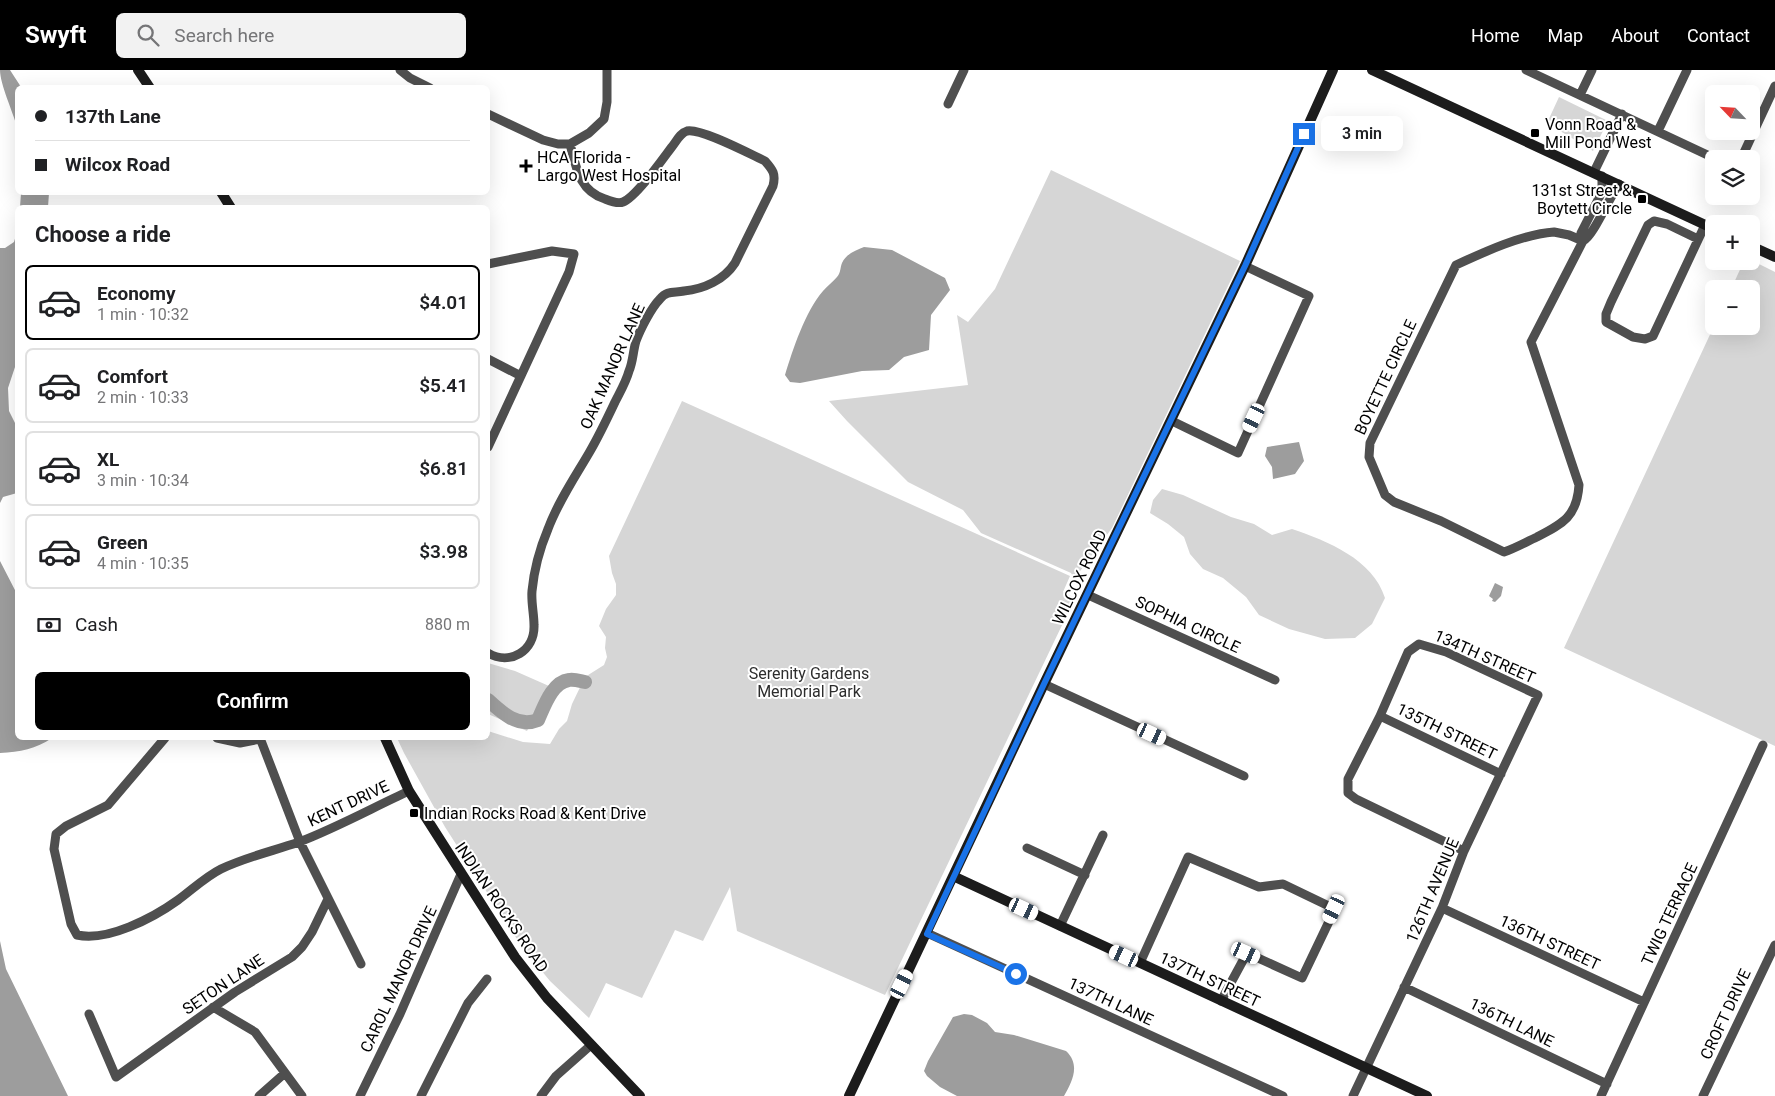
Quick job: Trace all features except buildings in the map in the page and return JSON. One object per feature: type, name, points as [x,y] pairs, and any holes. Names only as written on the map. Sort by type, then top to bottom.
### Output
[{"type":"street","points":[[138,70],[148,85]]},
{"type":"street","points":[[400,70],[424,85]]},
{"type":"street","points":[[490,115],[543,140],[558,144],[570,144],[589,133],[604,119],[607,102],[607,70]]},
{"type":"street","points":[[948,104],[964,70]]},
{"type":"street","name":"WILCOX ROAD","points":[[849,1096],[1044,684],[1172,421],[1245,266],[1333,70]]},
{"type":"street","points":[[1372,70],[1705,225]]},
{"type":"street","points":[[1526,70],[1705,154]]},
{"type":"street","points":[[1580,96],[1592,70]]},
{"type":"street","points":[[1658,131],[1687,70]]},
{"type":"street","points":[[1745,150],[1775,86]]},
{"type":"street","name":"BOYETTE CIRCLE","points":[[1583,241],[1581,233],[1602,192],[1598,174],[1622,114]]},
{"type":"street","name":"OAK MANOR LANE","points":[[490,654],[502,658],[511,658],[520,655],[527,648],[535,627],[532,592],[543,543],[551,520],[591,450],[622,387],[630,370],[636,341],[656,303],[670,291],[684,291],[701,287],[720,279],[728,273],[735,263],[773,186],[775,175],[773,169],[765,161],[699,131],[686,132],[680,136],[652,173],[629,198],[622,202],[613,202],[601,198],[584,185],[577,174],[570,144]]},
{"type":"street","name":"BOYETTE CIRCLE","points":[[1583,241],[1570,235],[1554,232],[1538,233],[1513,241],[1456,265],[1370,443],[1369,457],[1374,472],[1385,495],[1394,502],[1441,521],[1504,552],[1563,523],[1573,511],[1578,499],[1579,485],[1531,342],[1583,241],[1590,235],[1619,184]]},
{"type":"street","points":[[1698,238],[1667,224],[1654,221],[1648,225],[1608,308],[1606,322],[1645,340],[1653,336],[1698,238],[1705,232]]},
{"type":"street","points":[[1760,250],[1775,257]]},
{"type":"street","points":[[490,264],[552,251],[574,254],[569,272],[490,443]]},
{"type":"street","points":[[1172,421],[1238,453],[1309,296],[1245,266]]},
{"type":"street","points":[[490,360],[521,376]]},
{"type":"street","name":"SOPHIA CIRCLE","points":[[1088,595],[1275,680]]},
{"type":"street","name":"134TH STREET","points":[[1380,716],[1408,652],[1419,644],[1446,652],[1538,696]]},
{"type":"street","points":[[1044,684],[1244,776]]},
{"type":"street","name":"126TH AVENUE","points":[[1353,1096],[1442,908],[1464,851],[1538,696]]},
{"type":"street","points":[[1380,716],[1348,779],[1348,793],[1356,799],[1464,851]]},
{"type":"street","name":"135TH STREET","points":[[1380,716],[1501,774]]},
{"type":"street","name":"KENT DRIVE","points":[[163,740],[108,805],[66,826],[56,834],[54,849],[71,924],[77,935],[87,938],[144,921],[156,915],[208,876],[221,869],[245,858],[300,842],[410,791]]},
{"type":"street","points":[[226,740],[240,743],[252,740]]},
{"type":"street","points":[[261,740],[300,842],[361,964]]},
{"type":"street","name":"INDIAN ROCKS ROAD","points":[[386,740],[410,791],[514,957],[530,978],[640,1096]]},
{"type":"street","name":"TWIG TERRACE","points":[[1601,1096],[1763,745]]},
{"type":"street","points":[[1060,926],[1103,835]]},
{"type":"street","points":[[1027,848],[1084,874]]},
{"type":"street","points":[[1140,963],[1188,857],[1259,887],[1283,884],[1334,909],[1302,978],[1246,953],[1221,1000]]},
{"type":"street","name":"CAROL MANOR DRIVE","points":[[360,1096],[400,1014],[461,874]]},
{"type":"street","name":"137TH STREET","points":[[953,876],[1428,1096]]},
{"type":"street","name":"SETON LANE","points":[[89,1014],[116,1076],[192,1024],[213,1007],[292,957],[302,947],[312,932],[328,898]]},
{"type":"street","name":"136TH STREET","points":[[1442,908],[1644,1002]]},
{"type":"street","name":"137TH LANE","points":[[927,934],[1283,1096]]},
{"type":"street","name":"CROFT DRIVE","points":[[1703,1096],[1775,945]]},
{"type":"street","points":[[421,1096],[468,1003],[487,979]]},
{"type":"street","name":"136TH LANE","points":[[1404,988],[1607,1084]]},
{"type":"street","points":[[213,1007],[254,1032],[302,1096]]},
{"type":"street","points":[[541,1096],[556,1076],[591,1045]]},
{"type":"street","points":[[259,1096],[285,1073]]},
{"type":"green space","points":[[1559,97],[1608,121],[1593,151],[1547,123]]},
{"type":"green space","points":[[1051,170],[1240,261],[1112,528],[1072,582],[1074,578],[1071,573],[981,533],[963,510],[908,482],[829,401],[968,385],[957,315],[968,322],[995,289]]},
{"type":"green space","points":[[1760,264],[1775,272],[1775,746],[1564,648],[1710,335],[1760,335],[1760,280],[1735,280],[1740,270],[1760,270]]},
{"type":"green space","name":"Serenity Gardens Memorial Park","points":[[682,401],[1070,576],[1063,592],[1075,598],[885,995],[737,931],[730,887],[703,941],[675,930],[642,998],[606,983],[589,1018],[550,981],[522,947],[445,827],[398,740],[490,740],[490,732],[523,742],[550,744],[559,729],[567,721],[572,704],[585,677],[604,665],[607,657],[605,648],[606,637],[599,626],[606,609],[616,595],[616,584],[609,556]]},
{"type":"green space","points":[[1162,489],[1183,495],[1231,517],[1254,524],[1272,535],[1292,529],[1320,539],[1347,553],[1370,572],[1379,584],[1385,598],[1372,624],[1355,638],[1325,639],[1289,629],[1259,615],[1246,597],[1223,578],[1203,569],[1190,554],[1184,537],[1150,513],[1153,500]]},
{"type":"green space","points":[[490,664],[515,671],[549,686],[527,731],[490,715]]},
{"type":"shaded area","points":[[0,70],[10,70],[20,85],[15,85],[15,121],[4,90]]},
{"type":"shaded area","points":[[21,195],[49,195],[48,205],[20,205]]},
{"type":"shaded area","points":[[15,239],[15,367],[8,388],[9,411],[15,423],[15,494],[3,497],[0,503],[0,248],[5,248],[14,242]]},
{"type":"shaded area","points":[[864,247],[892,250],[945,278],[950,290],[931,315],[929,350],[904,357],[889,370],[862,371],[800,383],[790,382],[785,375],[805,320],[811,309],[823,291],[838,275],[846,257]]},
{"type":"shaded area","points":[[1299,442],[1304,461],[1295,474],[1273,479],[1272,467],[1265,456],[1267,447]]},
{"type":"shaded area","points":[[0,561],[15,590],[15,740],[49,740],[28,749],[0,753]]},
{"type":"shaded area","points":[[1495,583],[1503,587],[1501,596],[1495,602],[1489,596]]},
{"type":"shaded area","points":[[0,941],[6,969],[68,1096],[0,1096]]},
{"type":"shaded area","points":[[964,1014],[972,1015],[987,1023],[995,1032],[1014,1035],[1066,1051],[1071,1056],[1074,1074],[1064,1096],[957,1096],[940,1087],[924,1071],[953,1017]]},
{"type":"waterway","points":[[490,702],[517,721],[531,722],[538,720],[549,696],[558,685],[571,680],[585,682]]},
{"type":"place","name":"Vonn Road & Mill Pond West","points":[[1535,133]]},
{"type":"place","name":"HCA Florida - Largo West Hospital","points":[[526,166]]},
{"type":"place","name":"131st Street & Boytett Circle","points":[[1642,199]]},
{"type":"place","name":"Indian Rocks Road & Kent Drive","points":[[414,813]]},
{"type":"route","points":[[1016,974],[927,934],[1044,684],[1180,404],[1304,134]]}]
